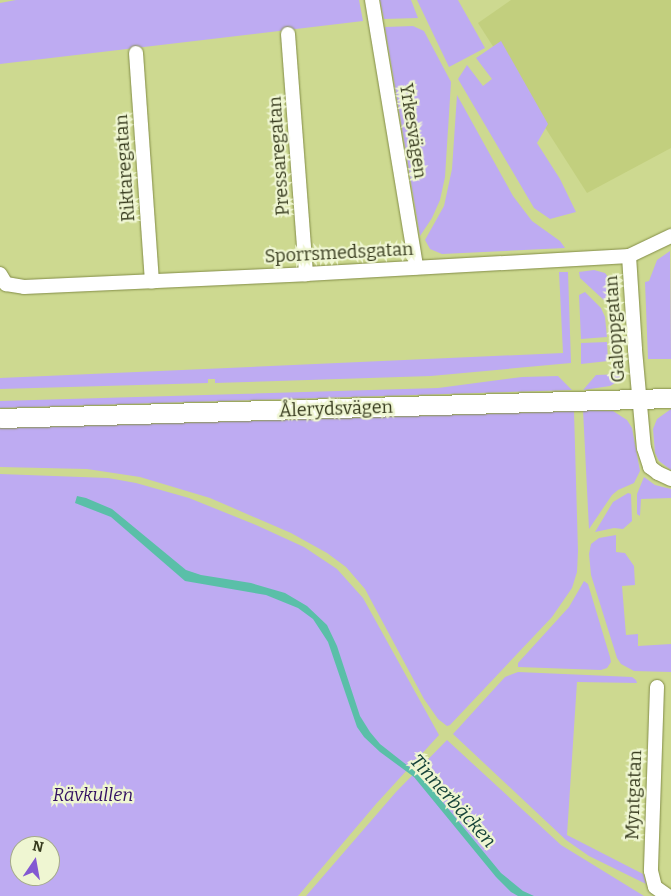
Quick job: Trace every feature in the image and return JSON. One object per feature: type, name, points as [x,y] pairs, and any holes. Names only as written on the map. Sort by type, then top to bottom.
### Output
[{"type":"main road","name":"Ålerydsvägen","points":[[0,418],[671,398]]},
{"type":"street","name":"Yrkesvägen","points":[[372,0],[416,268]]},
{"type":"street","name":"Pressaregatan","points":[[288,34],[306,274]]},
{"type":"street","name":"Riktaregatan","points":[[136,52],[152,281]]},
{"type":"street","name":"Sporrsmedsgatan","points":[[3,279],[24,287],[629,256],[671,236]]},
{"type":"street","name":"Galoppgatan","points":[[629,256],[646,460],[658,473],[671,479]]},
{"type":"street","name":"Myntgatan","points":[[657,687],[651,871],[655,887],[668,896]]},
{"type":"shaded area","points":[[511,0],[671,0],[671,148],[587,193],[478,23]]},
{"type":"green space","points":[[16,0],[359,0],[363,21],[0,64],[0,3]]},
{"type":"green space","points":[[380,0],[411,0],[418,18],[384,19]]},
{"type":"green space","points":[[417,0],[458,0],[485,48],[449,67]]},
{"type":"green space","points":[[413,26],[424,31],[451,82],[445,177],[440,200],[432,218],[420,236],[385,27]]},
{"type":"green space","points":[[501,41],[548,124],[537,143],[560,179],[576,212],[550,219],[534,208],[458,79],[467,65],[483,86],[492,79],[476,58]]},
{"type":"green space","points":[[457,95],[513,196],[532,221],[560,241],[565,248],[442,254],[430,249],[425,240],[444,206],[452,169]]},
{"type":"green space","points":[[670,251],[671,359],[648,359],[645,282],[649,281],[657,260]]},
{"type":"green space","points":[[594,270],[605,273],[612,282],[616,323],[613,323],[607,303],[580,278],[579,272]]},
{"type":"green space","points":[[559,272],[568,272],[571,363],[431,376],[215,383],[215,379],[208,379],[208,383],[0,389],[0,378],[563,353]]},
{"type":"green space","points":[[585,292],[601,308],[605,317],[607,337],[581,339],[579,295]]},
{"type":"green space","points":[[607,342],[608,361],[581,364],[581,343]]},
{"type":"green space","points":[[624,374],[622,379],[610,386],[583,390],[596,375]]},
{"type":"green space","points":[[558,376],[572,390],[0,408],[0,401],[438,388],[522,377]]},
{"type":"green space","points":[[671,409],[671,470],[659,461],[655,453],[653,429],[657,419]]},
{"type":"green space","points":[[583,410],[613,411],[627,420],[632,428],[640,471],[634,483],[618,490],[612,495],[589,529]]},
{"type":"green space","points":[[574,411],[578,551],[577,572],[572,588],[552,617],[447,726],[438,719],[424,699],[365,589],[346,567],[327,553],[291,533],[210,498],[140,477],[87,469],[0,467],[0,428]]},
{"type":"green space","name":"Rävkullen","points":[[0,474],[108,478],[136,483],[189,498],[304,547],[337,569],[363,598],[439,735],[376,804],[298,896],[0,896]]},
{"type":"green space","points":[[644,477],[655,485],[671,489],[671,498],[641,499],[640,516],[637,514],[637,494]]},
{"type":"green space","points":[[628,493],[631,494],[632,521],[623,529],[614,528],[595,532],[613,502]]},
{"type":"green space","points":[[616,535],[616,552],[625,553],[634,566],[635,585],[622,586],[626,635],[638,634],[638,646],[671,644],[671,672],[634,671],[621,664],[617,658],[591,575],[589,554],[591,544],[599,538]]},
{"type":"green space","points":[[584,581],[588,584],[610,657],[611,662],[607,668],[601,670],[518,667],[518,663],[569,607]]},
{"type":"green space","points":[[518,672],[632,677],[636,680],[637,683],[577,682],[567,835],[643,874],[646,884],[589,856],[566,840],[453,734],[505,677]]},
{"type":"green space","points":[[447,740],[561,845],[644,896],[306,896],[396,792]]},
{"type":"water","points":[[77,496],[112,509],[186,570],[201,575],[251,583],[285,593],[307,606],[327,625],[337,646],[360,716],[370,732],[380,744],[422,777],[501,873],[523,891],[534,896],[518,896],[511,892],[496,877],[414,777],[380,752],[364,737],[357,727],[328,642],[313,619],[298,608],[266,595],[185,581],[111,517],[75,503]]},
{"type":"water label","name":"Tinnerbäcken","points":[[453,801]]}]
